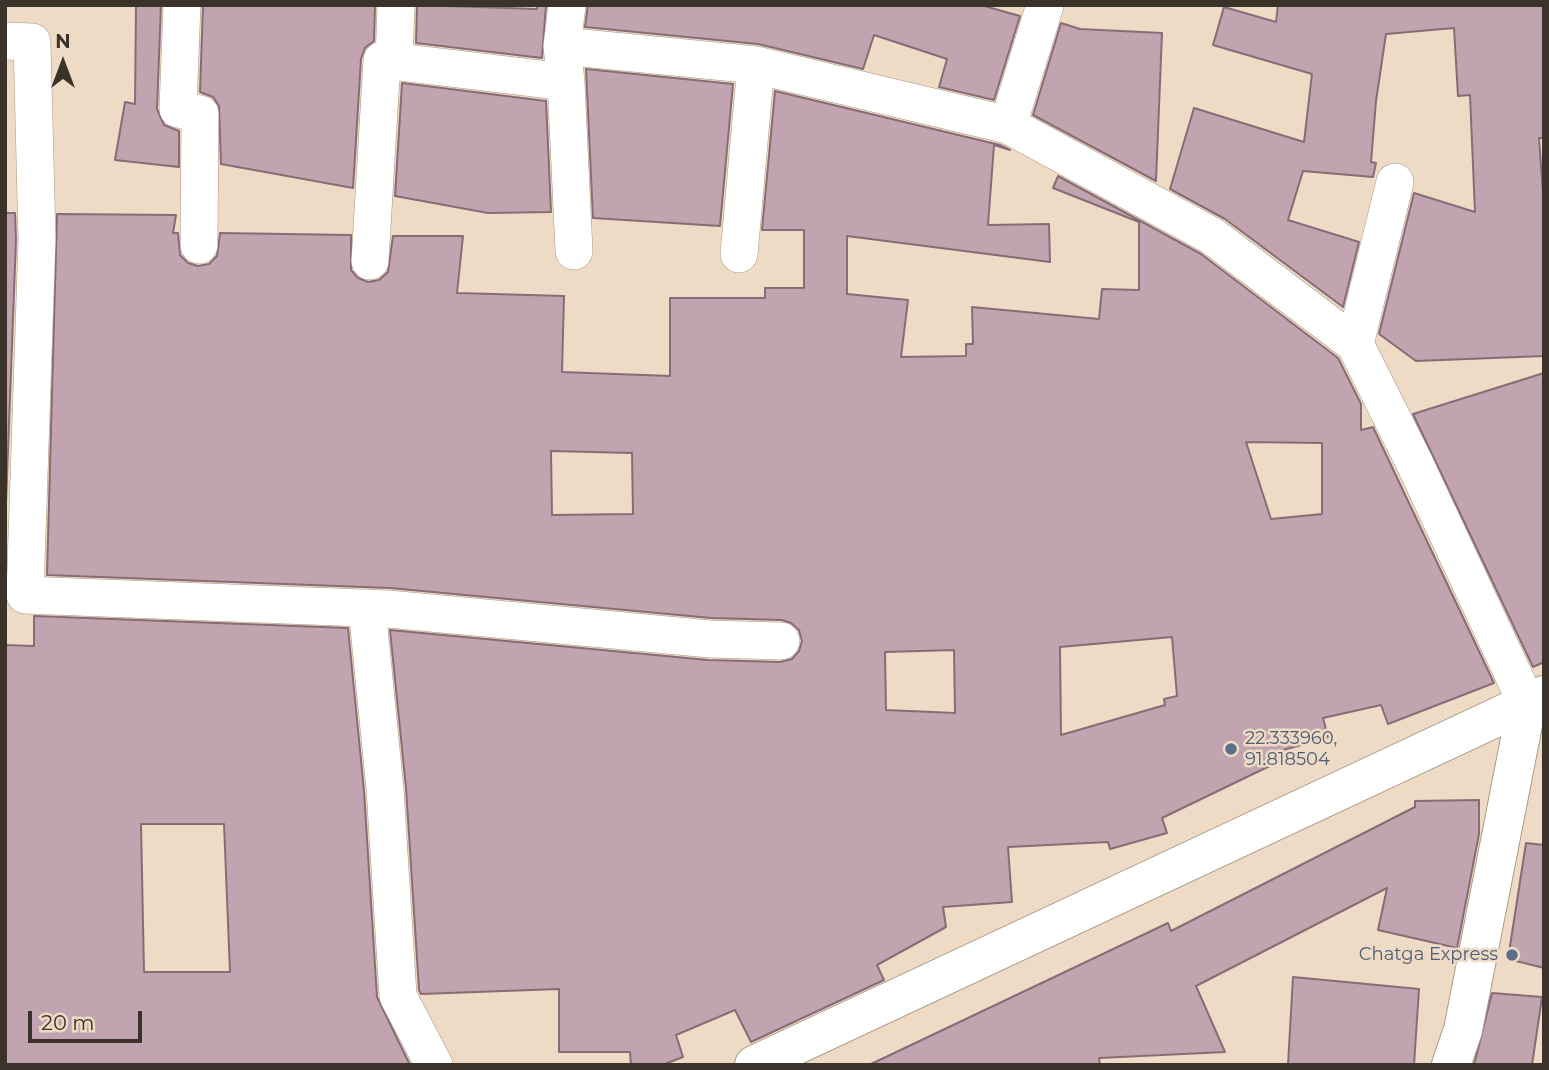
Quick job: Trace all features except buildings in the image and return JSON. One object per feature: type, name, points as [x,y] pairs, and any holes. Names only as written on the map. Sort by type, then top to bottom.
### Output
[{"type":"main road","points":[[754,1065],[1535,700]]},
{"type":"main road","points":[[1451,1065],[1463,1030],[1535,700]]},
{"type":"street","points":[[182,5],[178,109],[200,114],[199,245]]},
{"type":"street","points":[[394,61],[396,5]]},
{"type":"street","points":[[567,5],[562,46],[574,251]]},
{"type":"street","points":[[1008,125],[1034,9]]},
{"type":"street","points":[[5,41],[32,42],[37,239],[25,595],[367,608],[710,639],[781,641]]},
{"type":"street","points":[[562,46],[756,65],[1008,125],[1212,236],[1354,344],[1535,700]]},
{"type":"street","points":[[370,261],[382,60],[566,82]]},
{"type":"street","points":[[739,254],[756,65]]},
{"type":"street","points":[[1354,344],[1395,182]]},
{"type":"street","points":[[367,608],[385,789],[398,996],[434,1065]]},
{"type":"place","name":"22.333960, 91.818504","points":[[1231,749]]},
{"type":"place","name":"Chatga Express","points":[[1512,955]]}]
